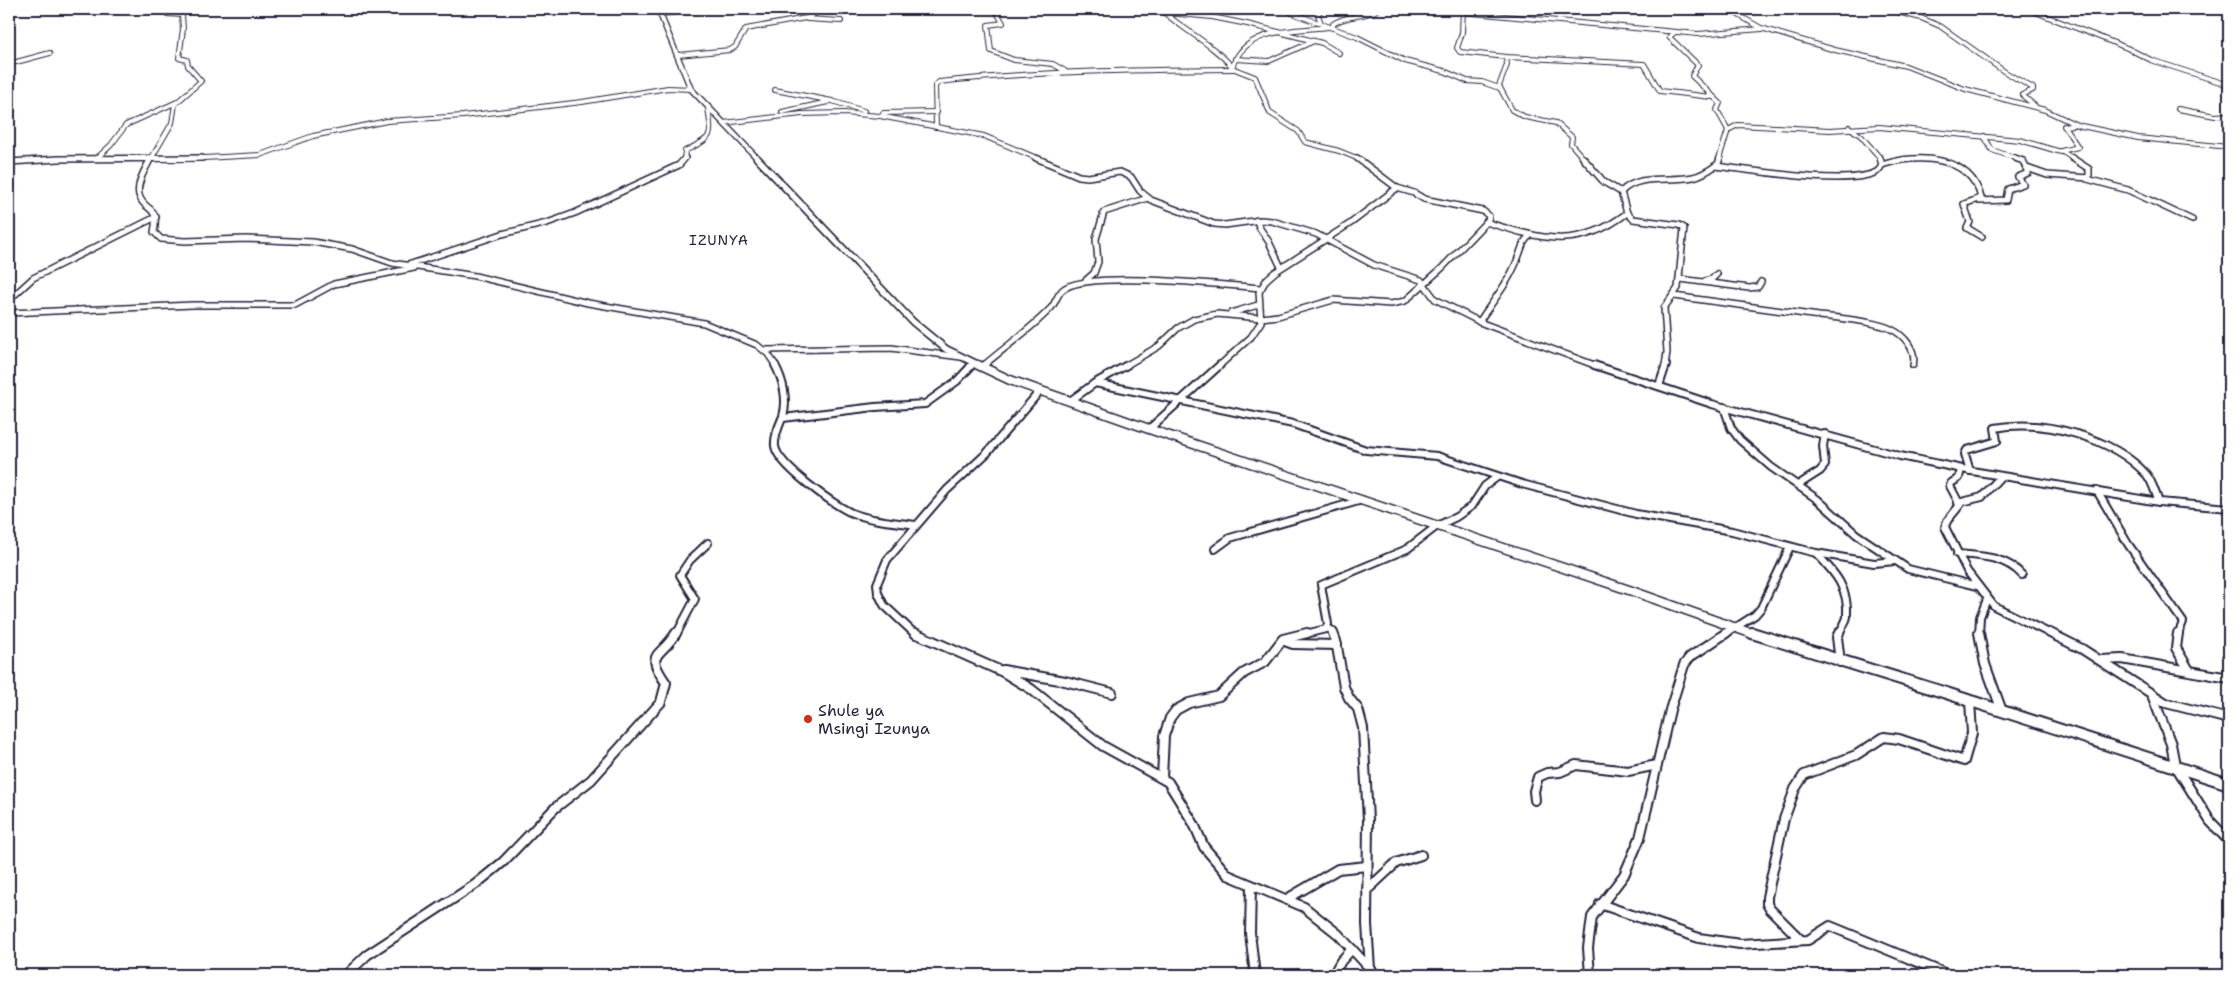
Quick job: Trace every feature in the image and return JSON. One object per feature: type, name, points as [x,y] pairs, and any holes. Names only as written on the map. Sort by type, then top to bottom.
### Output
[{"type":"street","points":[[167,9],[165,12],[167,14],[182,15],[183,29],[180,58],[187,60],[188,66],[201,80],[174,107],[173,122],[151,159],[139,192],[141,199],[150,206],[156,217],[154,232],[161,239],[246,239],[313,242],[352,249],[404,266],[475,276],[588,303],[704,323],[765,350],[805,351],[880,348],[916,350],[961,357]]},
{"type":"street","points":[[711,9],[659,11],[691,89],[913,322],[946,349],[961,357],[1040,391],[1629,590],[1734,628],[2175,765],[2229,784]]},
{"type":"street","points":[[678,55],[730,50],[735,47],[746,29],[771,26],[812,16],[824,9]]},
{"type":"street","points":[[995,9],[1003,22],[988,25],[992,51],[1015,60],[1046,62],[1065,71]]},
{"type":"street","points":[[1158,9],[1225,58],[1233,68]]},
{"type":"street","points":[[1287,9],[1292,13],[1367,42],[1405,62],[1444,71],[1467,81],[1482,82],[1499,88],[1512,110],[1526,117],[1556,123],[1572,137],[1571,144],[1604,182],[1621,192],[1627,213],[1640,221],[1676,224],[1684,228],[1680,279],[1674,296],[1664,308],[1667,352],[1665,369],[1659,386]]},
{"type":"street","points":[[1321,9],[1318,15],[1321,23]]},
{"type":"street","points":[[1331,28],[1337,20],[1368,16],[1379,9]]},
{"type":"street","points":[[1728,9],[1765,29],[1828,48],[1906,66],[1965,89],[2038,108],[2077,125],[2138,138],[2229,147]]},
{"type":"street","points":[[1886,9],[1920,18],[1944,29],[2005,72],[2033,88],[2031,92],[2022,95],[2038,108]]},
{"type":"street","points":[[2028,9],[2079,31],[2127,48],[2146,58],[2229,85]]},
{"type":"street","points":[[1715,97],[1660,90],[1648,66],[1644,64],[1506,57],[1457,50],[1462,33],[1463,10],[1674,33],[1714,34],[1765,29]]},
{"type":"street","points":[[1163,12],[1212,17],[1273,31],[1314,41],[1329,46],[1339,53]]},
{"type":"street","points":[[800,19],[841,20]]},
{"type":"street","points":[[1233,68],[1242,50],[1257,38],[1273,31],[1331,28]]},
{"type":"street","points":[[1621,192],[1626,187],[1650,180],[1697,176],[1718,164],[1723,151],[1728,130],[1717,110],[1720,103],[1692,76],[1693,71],[1698,65],[1668,36],[1674,33]]},
{"type":"street","points":[[1236,59],[1269,61],[1314,41]]},
{"type":"street","points":[[9,64],[50,53]]},
{"type":"street","points":[[1499,88],[1499,83],[1507,65],[1506,57]]},
{"type":"street","points":[[936,127],[935,86],[939,82],[1012,74],[1065,71],[1233,68],[1255,77],[1270,113],[1298,132],[1305,142],[1339,150],[1357,158],[1397,188],[1414,193],[1424,199],[1483,211],[1489,216],[1486,222],[1442,268],[1424,282],[1405,302],[1392,304],[1333,300],[1278,316],[1261,318],[1214,314],[1186,322],[1159,346],[1095,383],[1070,401]]},
{"type":"street","points":[[9,162],[260,155],[314,136],[387,121],[463,116],[582,102],[668,88],[691,89]]},
{"type":"street","points":[[776,90],[832,101],[859,110],[878,113],[937,112]]},
{"type":"street","points":[[96,159],[111,146],[126,125],[178,101]]},
{"type":"street","points":[[774,114],[832,101]]},
{"type":"street","points":[[404,266],[431,259],[502,234],[566,217],[679,166],[685,158],[685,150],[708,139],[710,133],[708,106]]},
{"type":"street","points":[[2178,109],[2215,116],[2229,114]]},
{"type":"street","points":[[723,123],[780,116],[844,113],[880,116],[984,136],[1079,176],[1120,172],[1131,177],[1148,198],[1218,225],[1257,220],[1272,221],[1328,239],[1374,265],[1424,282],[1435,299],[1478,322],[1606,370],[1724,407],[1900,456],[1970,471],[2159,502],[2229,508]]},
{"type":"street","points":[[2062,152],[2078,146],[2064,126],[2077,125]]},
{"type":"street","points":[[1728,130],[1738,126],[1830,130],[1849,127],[1880,127],[2020,140],[2062,152],[2089,169],[2090,177],[2087,179]]},
{"type":"street","points":[[1849,127],[1861,136],[1882,161],[1882,165]]},
{"type":"street","points":[[1984,136],[1990,149],[2019,159],[2027,168],[2047,175],[2110,182],[2152,199],[2192,220]]},
{"type":"street","points":[[1715,166],[1802,175],[1853,177],[1875,173],[1882,165],[1893,160],[1936,161],[1958,166],[1977,181],[1981,195],[1979,200]]},
{"type":"street","points":[[1982,236],[1967,228],[1970,222],[1964,204],[1979,200],[2006,200],[2008,189],[2022,184],[2018,177],[2028,173],[2027,168]]},
{"type":"street","points":[[1149,429],[1251,337],[1260,325],[1261,318],[1258,305],[1261,288],[1280,266],[1328,239],[1372,209],[1397,188]]},
{"type":"street","points":[[1085,281],[1094,273],[1098,262],[1096,239],[1104,212],[1148,198]]},
{"type":"street","points":[[1486,222],[1531,235],[1569,239],[1587,237],[1612,226],[1627,213]]},
{"type":"street","points":[[9,300],[33,278],[156,217]]},
{"type":"street","points":[[1257,220],[1258,229],[1268,241],[1272,254],[1280,266]]},
{"type":"street","points":[[1478,322],[1498,296],[1515,266],[1523,241],[1531,235]]},
{"type":"street","points":[[9,313],[193,304],[295,305],[302,304],[334,284],[418,268]]},
{"type":"street","points":[[1703,281],[1712,279],[1717,274]]},
{"type":"street","points":[[1680,279],[1754,288],[1760,286],[1761,282]]},
{"type":"street","points":[[982,367],[1052,308],[1062,288],[1068,285],[1085,281],[1157,281],[1261,288]]},
{"type":"street","points":[[1674,296],[1742,307],[1845,319],[1889,328],[1901,335],[1912,350],[1915,358],[1914,365]]},
{"type":"street","points":[[1228,315],[1258,305]]},
{"type":"street","points":[[765,350],[785,386],[783,418],[774,447],[777,456],[787,466],[851,512],[916,526]]},
{"type":"street","points":[[783,418],[875,406],[925,404],[957,381],[973,363]]},
{"type":"street","points":[[1095,383],[1293,424],[1366,450],[1437,456],[1497,477],[1636,514],[1724,529],[1816,554],[1874,563],[1895,561]]},
{"type":"street","points":[[1040,391],[987,453],[947,490],[887,560],[877,584],[878,593],[884,605],[918,636],[999,670],[1031,689],[1103,746],[1168,782],[1180,798],[1204,847],[1215,862],[1228,874],[1251,886],[1304,907],[1338,934],[1373,972]]},
{"type":"street","points":[[1724,407],[1731,428],[1740,440],[1771,467],[1798,484],[1856,534],[1908,569],[1977,586]]},
{"type":"street","points":[[1970,471],[1964,454],[1967,450],[1997,441],[1995,428],[2016,425],[2046,428],[2086,437],[2128,458],[2148,476],[2159,502]]},
{"type":"street","points":[[1798,484],[1820,471],[1826,465],[1823,446],[1825,434]]},
{"type":"street","points":[[1961,469],[1959,478],[1951,483],[1950,486],[1958,503],[1959,510],[1946,522],[1945,527],[1957,554],[1987,599],[2003,611],[2048,630],[2101,660],[2152,695],[2176,707],[2229,719]]},
{"type":"street","points":[[1958,503],[1980,498],[1986,494],[1993,482],[2001,476]]},
{"type":"street","points":[[1327,628],[1329,619],[1321,592],[1321,585],[1407,549],[1437,526],[1456,517],[1472,506],[1485,486],[1497,477]]},
{"type":"street","points":[[2097,491],[2109,508],[2128,544],[2166,601],[2183,622],[2175,636],[2176,649],[2181,660],[2189,670]]},
{"type":"street","points":[[1215,549],[1230,538],[1363,500]]},
{"type":"street","points":[[346,975],[367,955],[476,884],[503,862],[555,808],[592,780],[652,714],[661,702],[666,683],[655,667],[654,662],[657,655],[675,636],[695,599],[694,592],[680,575],[690,560],[708,544]]},
{"type":"street","points":[[1590,975],[1589,934],[1592,917],[1600,904],[1624,875],[1640,838],[1677,685],[1687,660],[1761,608],[1790,547]]},
{"type":"street","points":[[1816,554],[1826,562],[1843,586],[1847,618],[1837,637],[1840,662]]},
{"type":"street","points":[[1957,554],[2003,561],[2015,567],[2022,575]]},
{"type":"street","points":[[1987,599],[1980,618],[1979,634],[1982,651],[2002,711]]},
{"type":"street","points":[[1162,778],[1165,726],[1174,711],[1196,701],[1219,696],[1244,673],[1265,662],[1282,640],[1327,628]]},
{"type":"street","points":[[1327,628],[1334,635],[1344,686],[1349,698],[1358,709],[1363,728],[1368,820],[1367,890],[1373,972]]},
{"type":"street","points":[[1282,640],[1294,644],[1337,645]]},
{"type":"street","points":[[2101,660],[2122,659],[2229,678]]},
{"type":"street","points":[[999,670],[1065,681],[1112,694]]},
{"type":"street","points":[[2152,695],[2171,744],[2175,765],[2210,821],[2229,841]]},
{"type":"street","points":[[1801,940],[1767,904],[1784,820],[1794,789],[1804,775],[1856,755],[1884,737],[1899,739],[1964,761],[1972,733],[1970,701]]},
{"type":"street","points":[[1535,800],[1534,791],[1538,777],[1547,773],[1560,772],[1576,765],[1628,771],[1657,765]]},
{"type":"street","points":[[1367,890],[1394,863],[1403,858],[1421,855]]},
{"type":"street","points":[[1287,899],[1338,869],[1367,866]]},
{"type":"street","points":[[1251,886],[1250,933],[1255,975]]},
{"type":"street","points":[[1600,904],[1658,926],[1698,938],[1740,945],[1811,939],[1830,926],[1949,975]]},
{"type":"street","points":[[1333,975],[1341,961],[1352,949]]},
{"type":"place","name":"Shule ya Msingi Izunya","points":[[808,719]]},
{"type":"district","name":"IZUNYA","points":[[719,240]]}]
